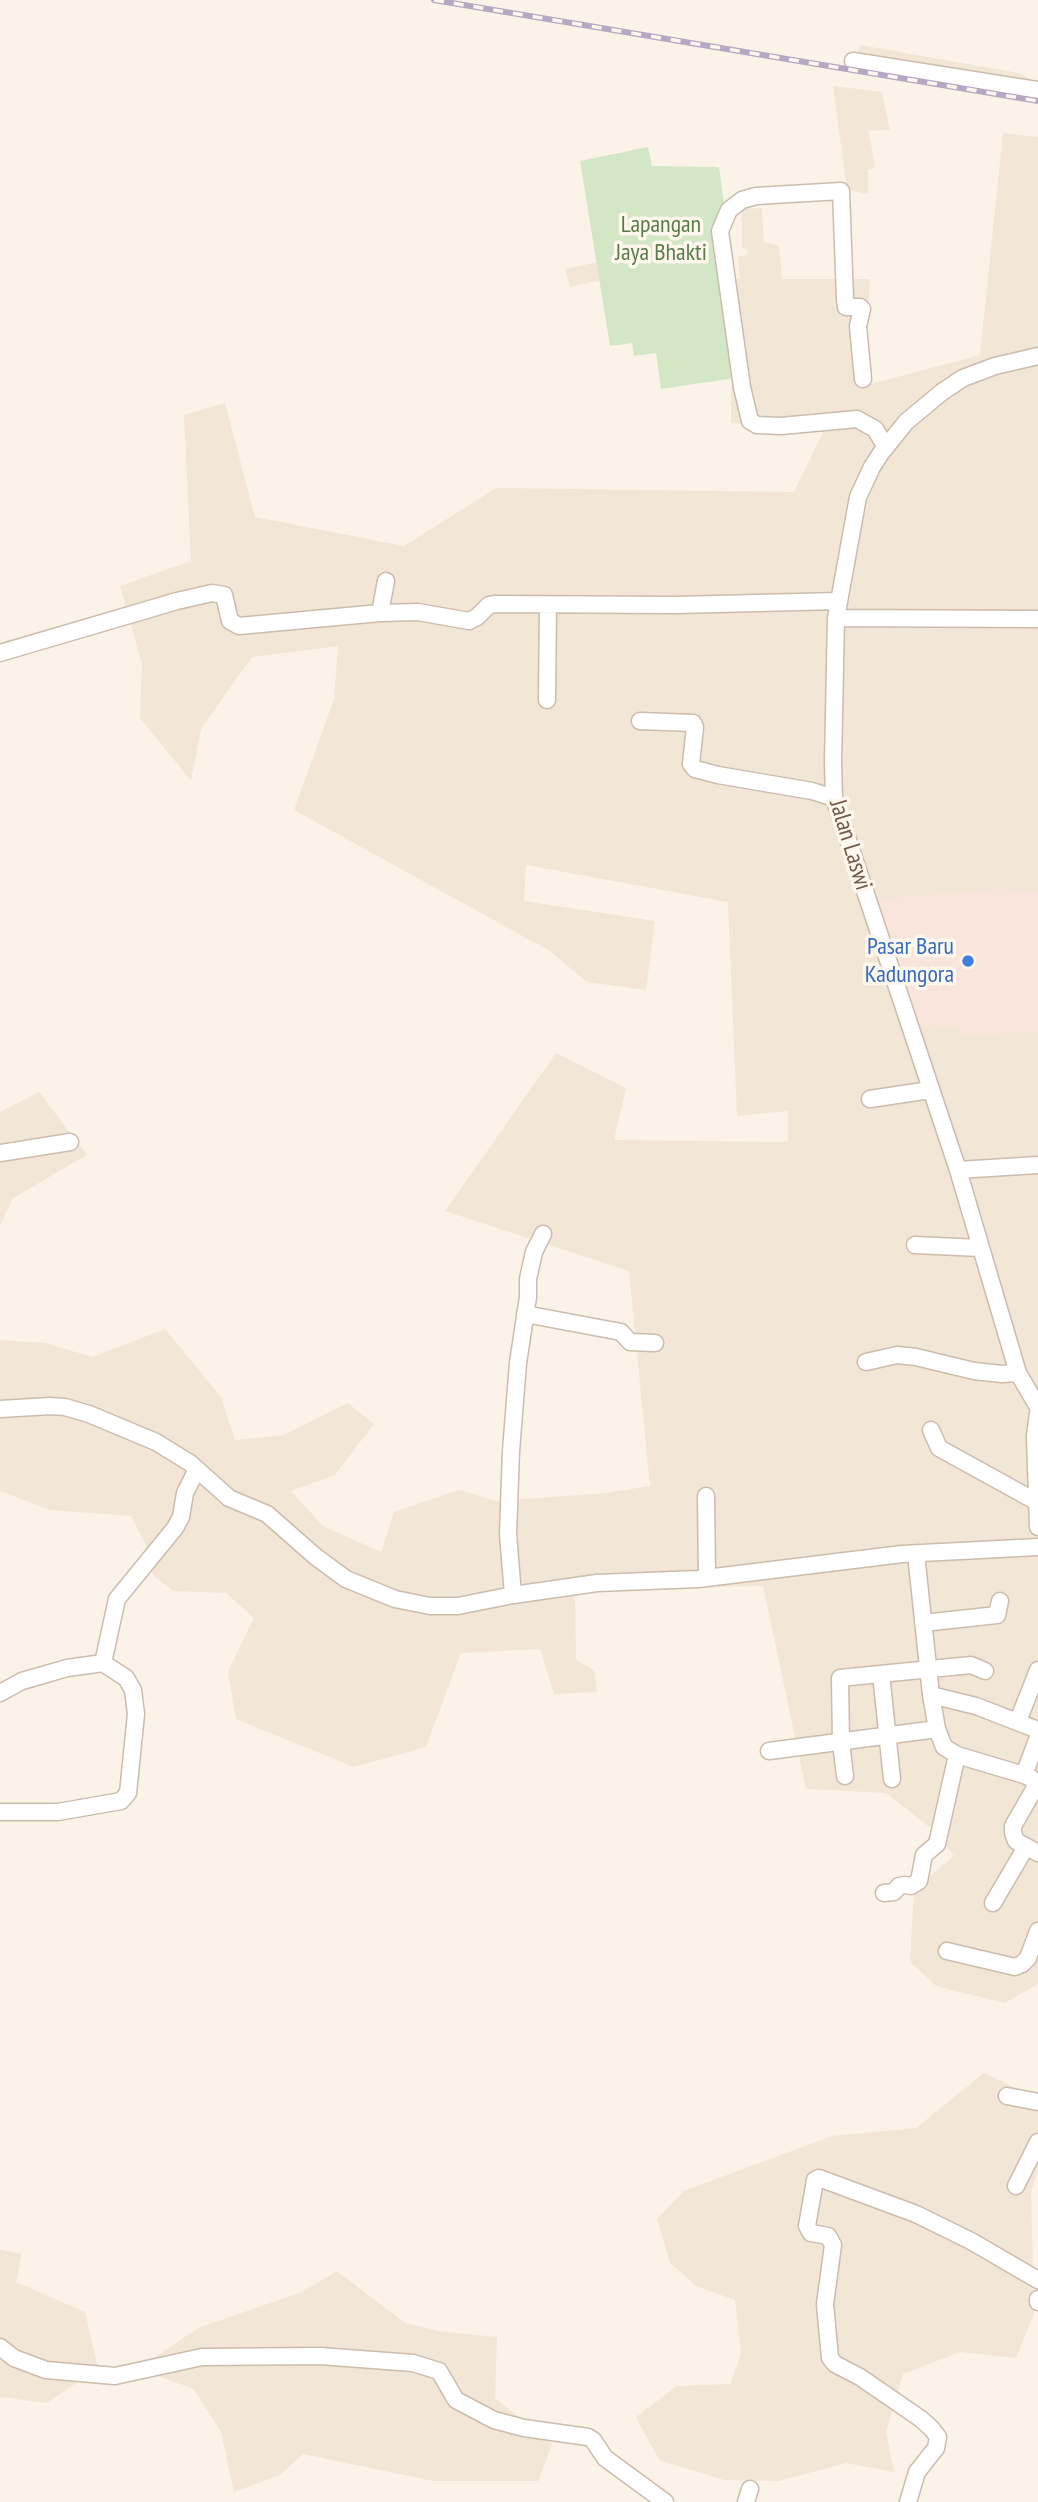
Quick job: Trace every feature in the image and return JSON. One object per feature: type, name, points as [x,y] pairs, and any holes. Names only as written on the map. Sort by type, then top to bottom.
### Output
[{"type":"street","points":[[853,61],[1038,90]]},
{"type":"street","points":[[863,379],[858,326],[862,309],[846,307],[845,299],[841,191],[756,196],[743,200],[729,210],[720,231],[742,387],[750,421],[757,425],[781,426],[857,419],[875,429],[886,447]]},
{"type":"street","name":"Jalan Laswi","points":[[1038,356],[995,366],[963,378],[923,406],[886,447],[872,467],[858,497],[837,610],[834,799],[958,1170],[1018,1373],[1038,1406]]},
{"type":"street","points":[[380,613],[386,581]]},
{"type":"street","points":[[0,653],[164,604],[212,593],[224,595],[230,621],[239,626],[380,613],[429,612],[469,621],[489,605],[548,604],[837,610],[1038,619]]},
{"type":"street","points":[[547,700],[548,604]]},
{"type":"street","points":[[640,721],[693,723],[692,768],[812,791],[834,799]]},
{"type":"street","points":[[870,1099],[930,1090]]},
{"type":"street","points":[[0,1153],[70,1142]]},
{"type":"street","points":[[958,1170],[1038,1165]]},
{"type":"street","points":[[513,1595],[508,1534],[518,1363],[528,1279],[534,1252],[543,1234]]},
{"type":"street","points":[[915,1245],[979,1248]]},
{"type":"street","points":[[525,1314],[621,1332],[630,1342],[654,1343]]},
{"type":"street","points":[[866,1362],[897,1355],[974,1371],[1018,1373]]},
{"type":"street","points":[[0,1409],[65,1407],[156,1442],[197,1469],[229,1498],[274,1520],[346,1579],[395,1599],[430,1606],[458,1605],[597,1583],[707,1578],[916,1554],[1038,1547]]},
{"type":"street","points":[[1038,1413],[1035,1436],[1038,1527]]},
{"type":"street","points":[[931,1430],[939,1448],[1037,1502]]},
{"type":"street","points":[[103,1663],[117,1599],[176,1528],[181,1517],[185,1493],[197,1469]]},
{"type":"street","points":[[706,1496],[707,1578]]},
{"type":"street","points":[[916,1554],[931,1695],[937,1729],[944,1747],[957,1755],[1032,1782]]},
{"type":"street","points":[[923,1623],[997,1615],[1000,1601]]},
{"type":"street","points":[[0,1693],[22,1681],[67,1668],[103,1663],[126,1678],[133,1690],[136,1714],[128,1793],[121,1801],[58,1812],[0,1812]]},
{"type":"street","points":[[845,1776],[841,1742],[840,1678],[971,1665],[985,1671]]},
{"type":"street","points":[[1018,1721],[1038,1670]]},
{"type":"street","points":[[881,1674],[892,1779]]},
{"type":"street","points":[[931,1695],[976,1706],[1038,1730]]},
{"type":"street","points":[[769,1751],[937,1729]]},
{"type":"street","points":[[993,1903],[1032,1850],[1016,1841],[1013,1826],[1032,1782],[1038,1737]]},
{"type":"street","points":[[884,1893],[894,1892],[899,1886],[911,1886],[919,1881],[924,1855],[937,1844],[957,1755]]},
{"type":"street","points":[[947,1951],[1015,1967],[1028,1958],[1038,1931]]},
{"type":"street","points":[[1007,2096],[1038,2102]]},
{"type":"street","points":[[1016,2186],[1038,2142]]},
{"type":"street","points":[[908,2502],[917,2472],[936,2448],[938,2437],[921,2419],[860,2377],[835,2364],[830,2358],[825,2304],[833,2245],[828,2236],[811,2233],[807,2227],[815,2180],[819,2178],[916,2214],[971,2241],[1038,2280]]},
{"type":"street","points":[[0,2347],[7,2358],[46,2370],[115,2376],[202,2357],[320,2356],[413,2362],[439,2371],[456,2400],[494,2420],[524,2428],[580,2435],[593,2440],[605,2458],[665,2502]]},
{"type":"shaded area","points":[[860,45],[1019,73],[1031,79],[1029,88],[857,59]]},
{"type":"shaded area","points":[[833,86],[882,92],[890,130],[869,131],[875,168],[868,169],[868,194],[847,190]]},
{"type":"shaded area","points":[[1003,133],[1038,137],[1038,1984],[1005,2003],[936,1986],[910,1962],[914,1889],[954,1856],[932,1829],[886,1793],[806,1789],[763,1586],[575,1591],[576,1660],[594,1670],[597,1692],[554,1694],[540,1649],[461,1653],[426,1747],[354,1767],[236,1719],[228,1671],[254,1618],[226,1593],[173,1591],[153,1575],[146,1545],[131,1516],[50,1510],[0,1491],[0,1340],[45,1343],[93,1357],[165,1329],[221,1397],[235,1440],[284,1435],[348,1403],[374,1424],[335,1475],[291,1491],[323,1526],[381,1552],[394,1512],[459,1490],[496,1501],[606,1493],[650,1486],[629,1271],[445,1211],[556,1053],[626,1088],[614,1140],[788,1142],[788,1111],[737,1116],[728,902],[526,865],[524,901],[655,921],[646,990],[587,982],[550,951],[294,810],[334,699],[338,646],[252,657],[201,729],[191,781],[140,718],[142,664],[120,586],[191,561],[184,415],[225,403],[255,517],[404,546],[496,488],[794,492],[823,432],[731,423],[732,279],[740,279],[738,256],[747,255],[748,251],[742,247],[742,209],[762,208],[764,242],[779,246],[782,279],[870,279],[863,386],[980,355]]},
{"type":"shaded area","points":[[613,259],[615,277],[570,287],[565,269]]},
{"type":"shaded area","name":"Pasar Baru Kadungora","points":[[1002,889],[1038,892],[1038,1032],[963,1035],[955,1027],[919,1024],[878,899]]},
{"type":"shaded area","points":[[39,1092],[87,1155],[13,1198],[0,1226],[0,1112]]},
{"type":"shaded area","points":[[984,2073],[1038,2099],[1038,2170],[1031,2192],[1034,2314],[1016,2358],[960,2352],[903,2374],[886,2432],[894,2472],[846,2463],[779,2481],[724,2480],[659,2460],[636,2417],[677,2386],[730,2384],[741,2354],[735,2300],[696,2286],[670,2263],[657,2219],[684,2191],[832,2136],[916,2128]]},
{"type":"shaded area","points":[[0,2250],[22,2254],[16,2282],[85,2312],[98,2368],[47,2403],[0,2397]]},
{"type":"shaded area","points":[[337,2271],[405,2323],[438,2331],[497,2337],[495,2398],[552,2444],[538,2481],[433,2481],[303,2454],[280,2475],[234,2492],[221,2432],[194,2389],[138,2369],[198,2328],[302,2292]]},
{"type":"green space","name":"Lapangan Jaya Bhakti","points":[[648,147],[652,166],[719,167],[748,376],[661,389],[656,353],[634,356],[632,343],[610,346],[580,161]]},
{"type":"railway","points":[[434,0],[1038,101]]},
{"type":"place","name":"Pasar Baru Kadungora","points":[[968,961]]}]
